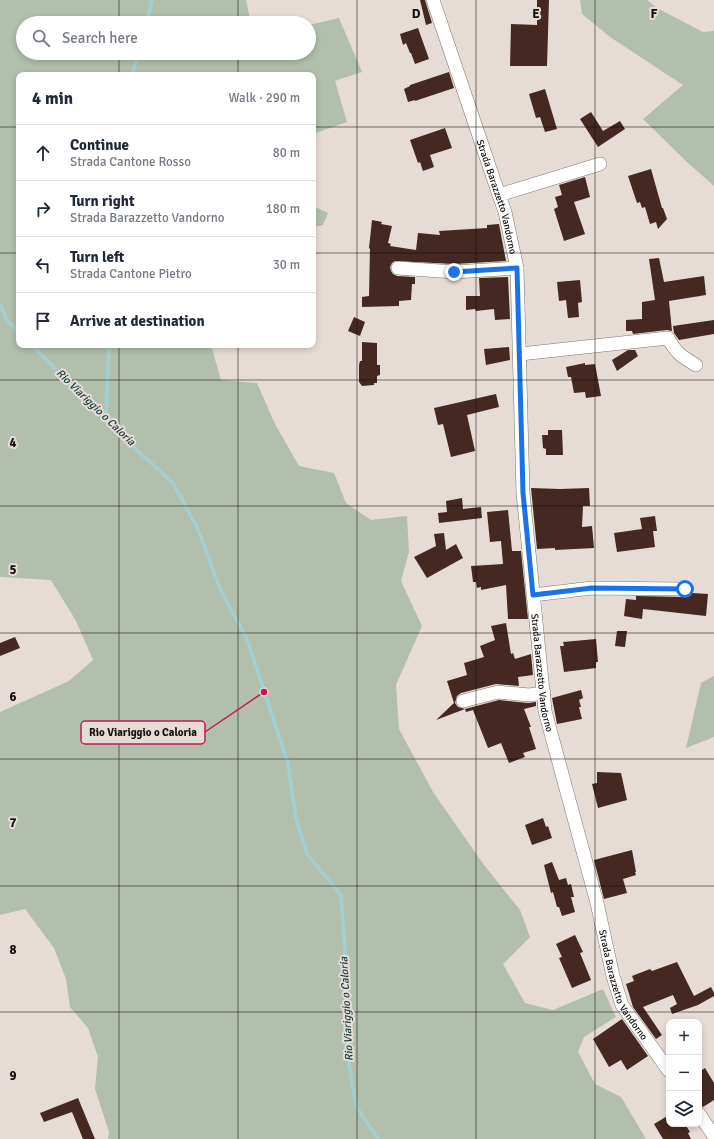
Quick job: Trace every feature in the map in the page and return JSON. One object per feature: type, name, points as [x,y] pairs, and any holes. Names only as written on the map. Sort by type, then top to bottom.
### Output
[{"type":"street","name":"Strada Barazzetto Vandorno","points":[[433,0],[505,212],[517,268],[523,493],[546,710],[597,903],[613,976],[622,1005],[666,1068]]},
{"type":"street","points":[[499,195],[600,164]]},
{"type":"street","points":[[398,268],[454,272],[517,268]]},
{"type":"street","points":[[520,354],[668,338],[674,350],[696,365]]},
{"type":"street","points":[[533,595],[592,588],[685,589]]},
{"type":"street","points":[[463,701],[498,692],[529,696],[544,693]]},
{"type":"street","points":[[702,1118],[714,1136]]},
{"type":"green space","points":[[0,0],[246,0],[249,16],[16,16],[16,60],[316,60],[316,23],[339,18],[362,72],[335,81],[347,122],[316,133],[316,72],[16,72],[16,348],[212,348],[221,380],[257,383],[275,424],[299,466],[334,473],[346,503],[371,520],[407,516],[409,552],[401,581],[422,626],[396,685],[399,729],[433,792],[484,865],[520,910],[530,937],[503,964],[525,1003],[553,1010],[603,989],[616,1017],[584,1037],[578,1052],[595,1084],[621,1097],[646,1139],[108,1139],[109,1132],[95,1089],[98,1057],[88,1028],[70,1007],[66,979],[54,948],[25,909],[0,915],[0,712],[69,681],[93,660],[76,621],[51,580],[0,577]]},
{"type":"green space","points":[[580,0],[647,0],[657,8],[703,32],[714,31],[714,186],[643,119],[683,85],[610,37],[582,14]]},
{"type":"green space","points":[[316,207],[328,213],[323,225],[316,226]]},
{"type":"green space","points":[[714,676],[714,737],[686,748],[701,683]]},
{"type":"building","points":[[420,0],[425,0],[432,23],[426,25]]},
{"type":"building","points":[[537,0],[549,0],[547,66],[510,66],[511,24],[537,25]]},
{"type":"building","points":[[418,28],[429,59],[415,64],[406,43],[403,45],[400,34]]},
{"type":"building","points":[[449,72],[454,88],[408,102],[404,89],[410,85]]},
{"type":"building","points":[[545,89],[557,129],[545,132],[540,117],[536,118],[529,94]]},
{"type":"building","points":[[591,112],[603,131],[620,121],[625,129],[598,147],[580,119]]},
{"type":"building","points":[[445,128],[452,148],[430,155],[434,167],[423,171],[420,162],[418,163],[410,140]]},
{"type":"building","points":[[651,169],[662,208],[667,219],[658,229],[656,222],[650,224],[645,207],[642,208],[640,202],[637,203],[628,176]]},
{"type":"building","points":[[585,177],[590,197],[574,202],[585,234],[564,241],[554,209],[558,207],[555,197],[562,195],[559,185]]},
{"type":"building","points":[[372,220],[382,222],[381,224],[392,226],[388,243],[391,244],[390,246],[416,250],[418,233],[440,235],[439,231],[487,228],[487,225],[499,224],[506,261],[454,264],[395,261],[390,267],[393,274],[397,276],[415,277],[415,284],[412,284],[411,300],[399,301],[399,306],[362,307],[362,297],[369,296],[369,248]]},
{"type":"building","points":[[659,258],[664,282],[704,276],[706,295],[669,301],[672,331],[667,330],[633,334],[632,331],[626,331],[626,320],[642,319],[642,302],[655,300],[649,259]]},
{"type":"building","points":[[508,277],[510,319],[495,320],[494,309],[476,311],[475,309],[466,310],[466,296],[480,296],[479,278]]},
{"type":"building","points":[[580,280],[582,302],[578,303],[579,317],[568,318],[566,300],[559,301],[557,282]]},
{"type":"building","points":[[354,317],[365,322],[360,336],[348,331]]},
{"type":"building","points":[[714,320],[714,334],[679,340],[674,333],[673,326]]},
{"type":"building","points":[[362,342],[377,343],[377,365],[380,365],[380,375],[377,376],[377,383],[374,383],[374,385],[362,386],[359,382],[359,365],[360,361],[362,361]]},
{"type":"building","points":[[509,347],[510,360],[486,365],[484,349]]},
{"type":"building","points":[[628,350],[635,350],[638,356],[617,371],[612,360]]},
{"type":"building","points":[[585,363],[585,365],[595,364],[601,396],[586,398],[585,392],[574,393],[571,377],[568,377],[566,367]]},
{"type":"building","points":[[496,394],[499,407],[467,415],[475,451],[451,457],[443,424],[438,425],[434,408]]},
{"type":"building","points":[[548,430],[562,430],[563,455],[546,455],[546,449],[543,448],[542,435],[548,435]]},
{"type":"building","points":[[531,488],[589,488],[590,506],[583,506],[582,527],[592,526],[594,548],[555,550],[555,548],[537,549]]},
{"type":"building","points":[[462,498],[463,509],[481,507],[482,518],[439,523],[438,513],[447,512],[446,501]]},
{"type":"building","points":[[508,510],[512,551],[521,551],[528,619],[508,619],[506,585],[481,590],[481,587],[477,588],[476,582],[473,582],[471,566],[503,564],[501,541],[490,542],[487,512]]},
{"type":"building","points":[[655,516],[657,531],[653,531],[655,547],[617,552],[614,533],[642,529],[640,518]]},
{"type":"building","points":[[444,533],[446,550],[456,544],[463,558],[427,578],[414,557],[436,546],[434,534]]},
{"type":"building","points":[[692,593],[708,594],[706,616],[643,609],[642,619],[624,616],[626,599],[636,600],[636,596],[685,597]]},
{"type":"building","points":[[506,623],[511,654],[513,653],[515,659],[531,654],[533,675],[518,677],[519,686],[496,684],[461,693],[457,696],[455,703],[458,707],[465,709],[436,720],[454,703],[447,681],[467,675],[464,663],[484,657],[480,646],[495,640],[491,626]]},
{"type":"building","points":[[617,631],[627,631],[625,647],[615,646]]},
{"type":"building","points":[[15,637],[20,648],[0,656],[0,643]]},
{"type":"building","points":[[596,639],[598,662],[596,662],[596,668],[564,672],[560,646],[564,646],[563,642]]},
{"type":"building","points":[[581,690],[583,698],[579,700],[581,707],[579,707],[582,719],[557,724],[552,698]]},
{"type":"building","points":[[499,700],[528,703],[536,702],[536,706],[524,709],[531,727],[529,727],[536,749],[523,753],[525,757],[509,763],[501,743],[488,748],[473,710],[466,712],[465,709]]},
{"type":"building","points":[[597,772],[621,773],[627,800],[598,808],[592,784],[597,783]]},
{"type":"building","points":[[543,818],[546,827],[548,826],[552,838],[532,845],[525,825]]},
{"type":"building","points":[[632,850],[636,875],[623,879],[627,893],[604,899],[594,860]]},
{"type":"building","points":[[552,862],[559,880],[566,878],[568,885],[571,884],[574,897],[571,897],[575,912],[562,916],[559,907],[557,907],[553,892],[551,893],[544,865]]},
{"type":"building","points":[[575,935],[583,952],[580,953],[591,980],[572,988],[559,958],[562,957],[556,944]]},
{"type":"building","points":[[677,962],[694,996],[711,987],[714,996],[698,1005],[672,1014],[670,1008],[677,1004],[673,995],[643,1007],[662,1035],[656,1039],[633,1007],[626,984],[634,981],[632,976],[650,969],[652,971]]},
{"type":"building","points":[[622,1019],[648,1056],[627,1070],[621,1060],[609,1067],[593,1039]]},
{"type":"building","points":[[705,1068],[714,1083],[714,1100],[703,1107],[702,1106],[702,1070]]},
{"type":"building","points":[[78,1098],[95,1139],[83,1139],[72,1112],[44,1122],[40,1113]]},
{"type":"building","points":[[666,1117],[666,1127],[687,1127],[690,1132],[688,1133],[691,1139],[663,1139],[654,1124]]},
{"type":"waterway","points":[[149,16],[152,0]]},
{"type":"waterway","points":[[133,72],[137,60]]},
{"type":"waterway","name":"Rio Viariggio o Caloria","points":[[0,304],[7,320],[16,329]]},
{"type":"waterway","name":"Rio Viariggio o Caloria","points":[[35,348],[139,452],[173,483],[198,529],[220,589],[247,639],[288,763],[296,818],[307,854],[341,895],[345,950],[348,1057],[356,1106],[378,1139]]},
{"type":"waterway","points":[[106,419],[109,348]]},
{"type":"place","name":"Rio Viariggio o Caloria","points":[[264,692]]},
{"type":"route","points":[[454,272],[517,268],[523,493],[533,595],[592,588],[685,589]]}]
